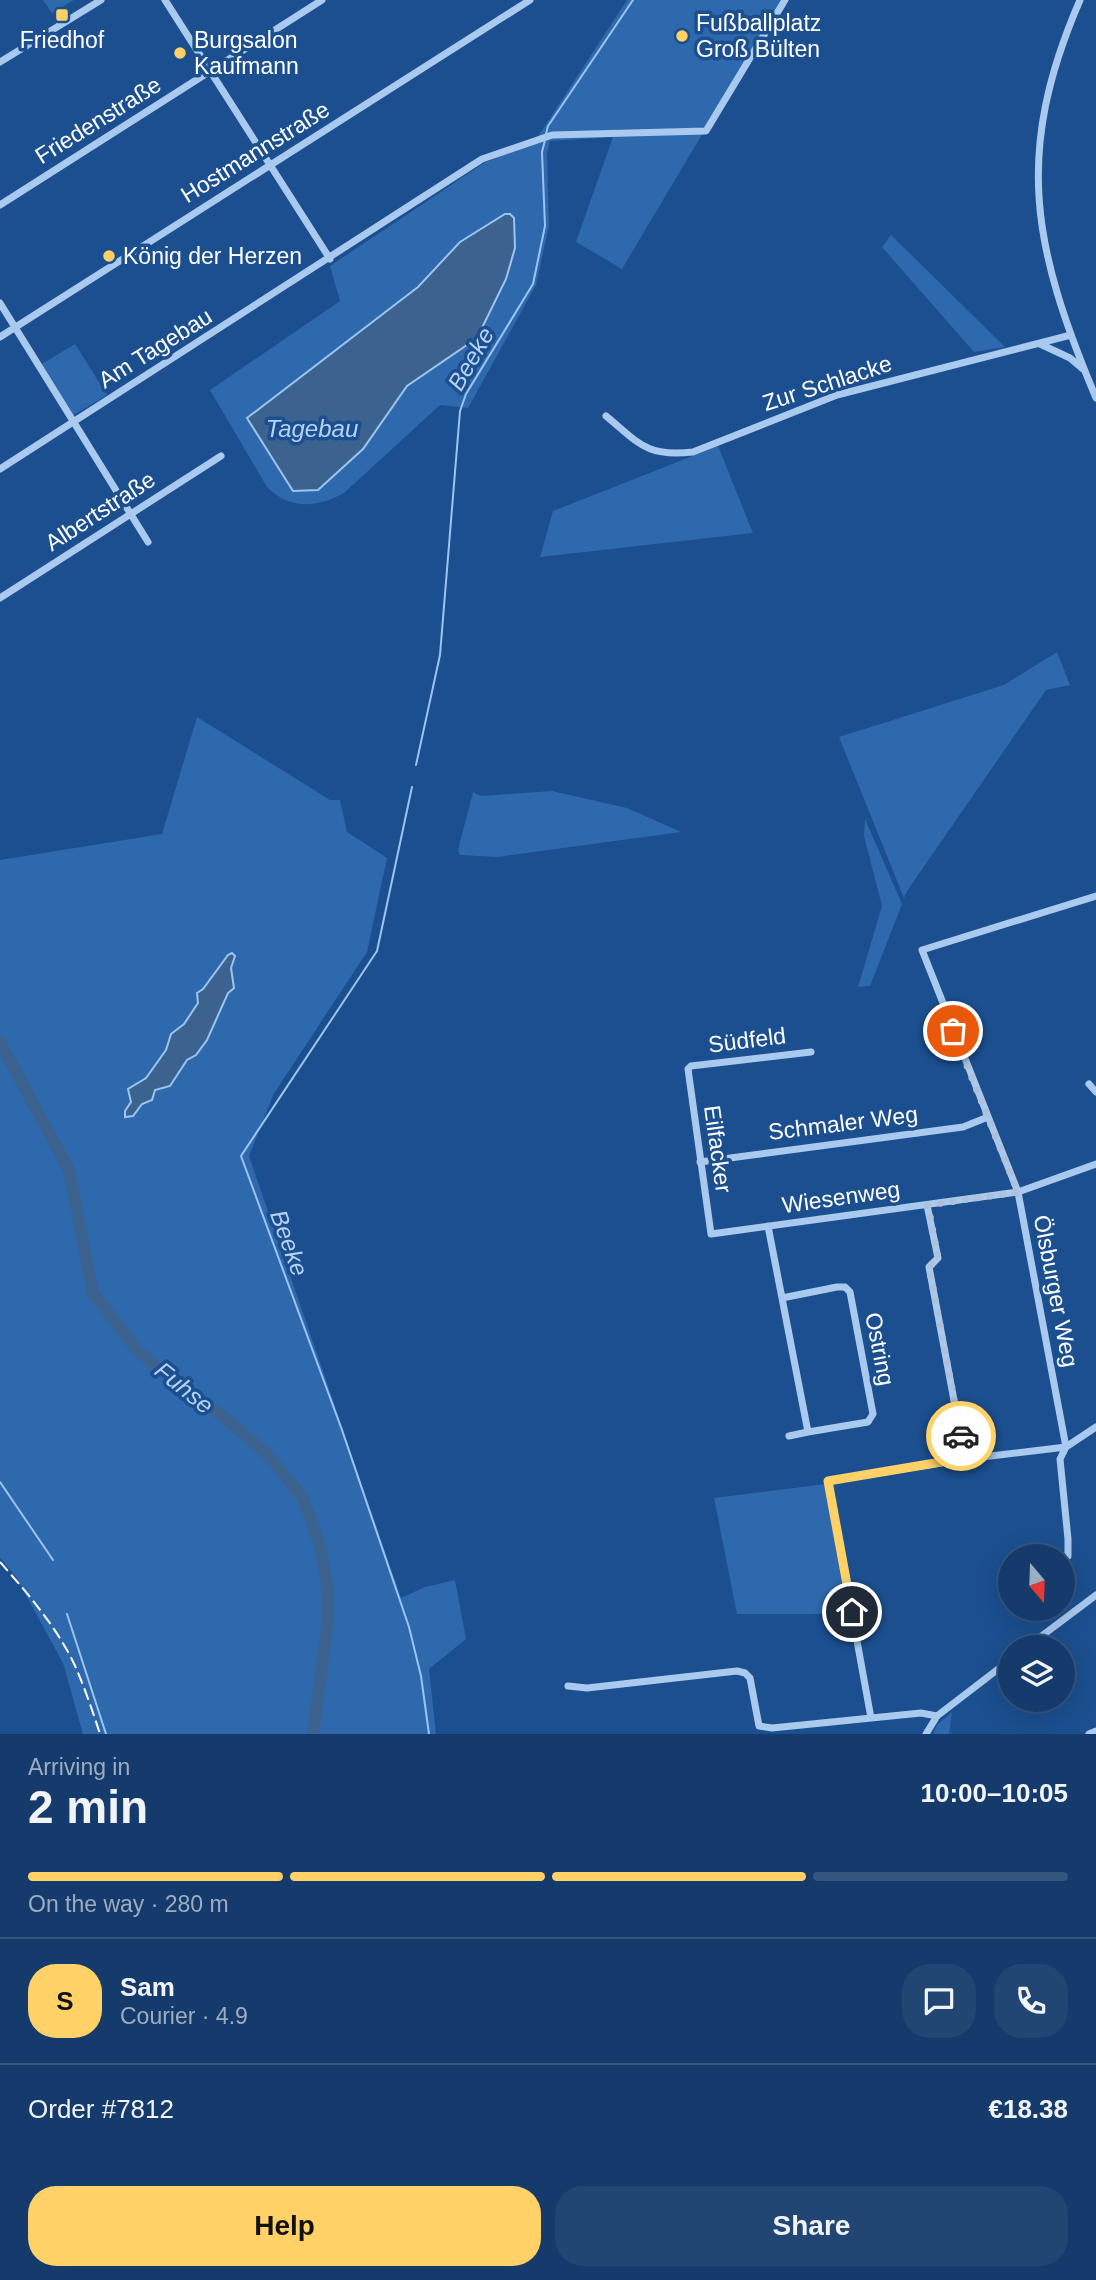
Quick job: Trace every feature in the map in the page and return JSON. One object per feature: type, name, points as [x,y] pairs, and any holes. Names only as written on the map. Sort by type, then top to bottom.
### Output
[{"type":"street","points":[[0,62],[101,0]]},
{"type":"street","points":[[165,0],[330,259]]},
{"type":"street","name":"Friedenstraße","points":[[0,205],[322,0]]},
{"type":"street","name":"Hostmannstraße","points":[[0,337],[530,0]]},
{"type":"street","name":"Am Tagebau","points":[[0,469],[482,159],[552,135],[706,131],[785,0]]},
{"type":"street","points":[[1080,0],[1049,84],[1041,125],[1039,204],[1051,273],[1071,335],[1096,398]]},
{"type":"street","points":[[0,303],[148,542]]},
{"type":"street","name":"Zur Schlacke","points":[[606,416],[636,442],[653,450],[668,455],[693,452],[836,395],[1071,335]]},
{"type":"street","points":[[1039,343],[1070,358],[1084,370]]},
{"type":"street","name":"Albertstraße","points":[[0,598],[222,456]]},
{"type":"street","name":"Ölsburger Weg","points":[[1068,1544],[1060,1459],[1066,1447],[1018,1192],[922,950],[1096,896]]},
{"type":"street","name":"Südfeld","points":[[688,1069],[691,1066],[811,1052]]},
{"type":"street","name":"Eilfacker","points":[[688,1069],[711,1234]]},
{"type":"street","points":[[1088,1084],[1096,1092]]},
{"type":"street","name":"Schmaler Weg","points":[[701,1162],[963,1127],[988,1117]]},
{"type":"street","name":"Wiesenweg","points":[[711,1234],[1018,1192],[1096,1164]]},
{"type":"street","points":[[928,1205],[938,1258],[929,1267],[965,1458]]},
{"type":"street","points":[[768,1226],[808,1432]]},
{"type":"street","name":"Ostring","points":[[782,1298],[837,1287],[845,1287],[850,1292],[873,1413],[868,1422],[789,1436]]},
{"type":"street","points":[[871,1718],[828,1481],[965,1458],[1066,1447],[1096,1427]]},
{"type":"street","points":[[1043,1635],[1096,1595]]},
{"type":"street","points":[[926,1734],[937,1716],[998,1669]]},
{"type":"street","points":[[568,1686],[587,1688],[737,1671],[750,1678],[759,1726],[772,1728],[921,1713],[937,1716]]},
{"type":"street","points":[[1089,1734],[1096,1731]]},
{"type":"shaded area","points":[[43,0],[74,0],[52,13]]},
{"type":"shaded area","points":[[627,0],[782,0],[622,269],[576,242],[613,137],[550,141],[547,153],[549,226],[536,285],[468,408],[440,405],[344,493],[334,498],[304,504],[285,500],[276,494],[267,487],[210,390],[340,301],[330,266],[484,163],[535,141]],"holes":[[[505,214],[511,214],[441,362],[407,386],[363,449],[293,491],[247,418],[418,287],[460,242]]]},
{"type":"shaded area","points":[[891,235],[1005,347],[974,352],[882,247]]},
{"type":"shaded area","points":[[75,344],[107,395],[72,416],[40,365]]},
{"type":"shaded area","points":[[718,446],[753,533],[540,557],[553,511]]},
{"type":"shaded area","points":[[1057,652],[1070,685],[1046,690],[904,898],[839,737],[1004,685]]},
{"type":"shaded area","points":[[197,717],[330,800],[340,800],[347,832],[387,858],[367,952],[273,1095],[249,1156],[401,1598],[425,1587],[455,1580],[466,1639],[429,1669],[436,1734],[83,1734],[63,1663],[16,1577],[0,1558],[0,860],[162,834]]},
{"type":"shaded area","points":[[552,791],[627,808],[681,832],[497,857],[460,855],[458,850],[473,792],[481,796]]},
{"type":"shaded area","points":[[865,819],[902,904],[870,986],[858,987],[882,906],[864,836]]},
{"type":"shaded area","points":[[825,1484],[847,1614],[737,1614],[714,1498]]},
{"type":"shaded area","points":[[952,1712],[949,1734],[933,1734],[937,1725]]},
{"type":"water","name":"Tagebau","points":[[505,214],[514,218],[515,248],[506,279],[477,338],[407,386],[363,449],[318,490],[293,491],[247,418],[418,287],[460,242]]},
{"type":"water","points":[[232,953],[235,956],[231,968],[234,988],[228,993],[207,1040],[196,1055],[187,1060],[170,1086],[155,1090],[152,1100],[142,1104],[133,1116],[125,1117],[125,1111],[131,1102],[128,1089],[146,1078],[166,1050],[171,1034],[184,1024],[198,1003],[197,993]]},
{"type":"waterway","name":"Beeke","points":[[546,134],[548,126],[633,0]]},
{"type":"waterway","name":"Beeke","points":[[416,765],[440,655],[460,411],[466,394],[533,284],[545,226],[542,152],[545,140]]},
{"type":"waterway","name":"Beeke","points":[[412,787],[377,951],[241,1156],[342,1430],[409,1627],[421,1676],[429,1734]]},
{"type":"waterway","name":"Fuhse","points":[[0,1042],[69,1170],[93,1293],[136,1349],[268,1455],[303,1498],[320,1546],[328,1590],[328,1621],[313,1734]]},
{"type":"waterway","points":[[0,1482],[53,1560]]},
{"type":"waterway","points":[[67,1614],[106,1734]]},
{"type":"railway","points":[[0,1562],[32,1599],[69,1653],[100,1734]]},
{"type":"way so far","points":[[953,1031],[1018,1192],[928,1205],[938,1258],[929,1267],[961,1436]]},
{"type":"place","name":"Friedhof","points":[[62,15]]},
{"type":"place","name":"Fußballplatz Groß Bülten","points":[[682,36]]},
{"type":"place","name":"Burgsalon Kaufmann","points":[[180,53]]},
{"type":"place","name":"König der Herzen","points":[[109,256]]},
{"type":"route","points":[[852,1612],[828,1481],[965,1458],[961,1436]]}]
